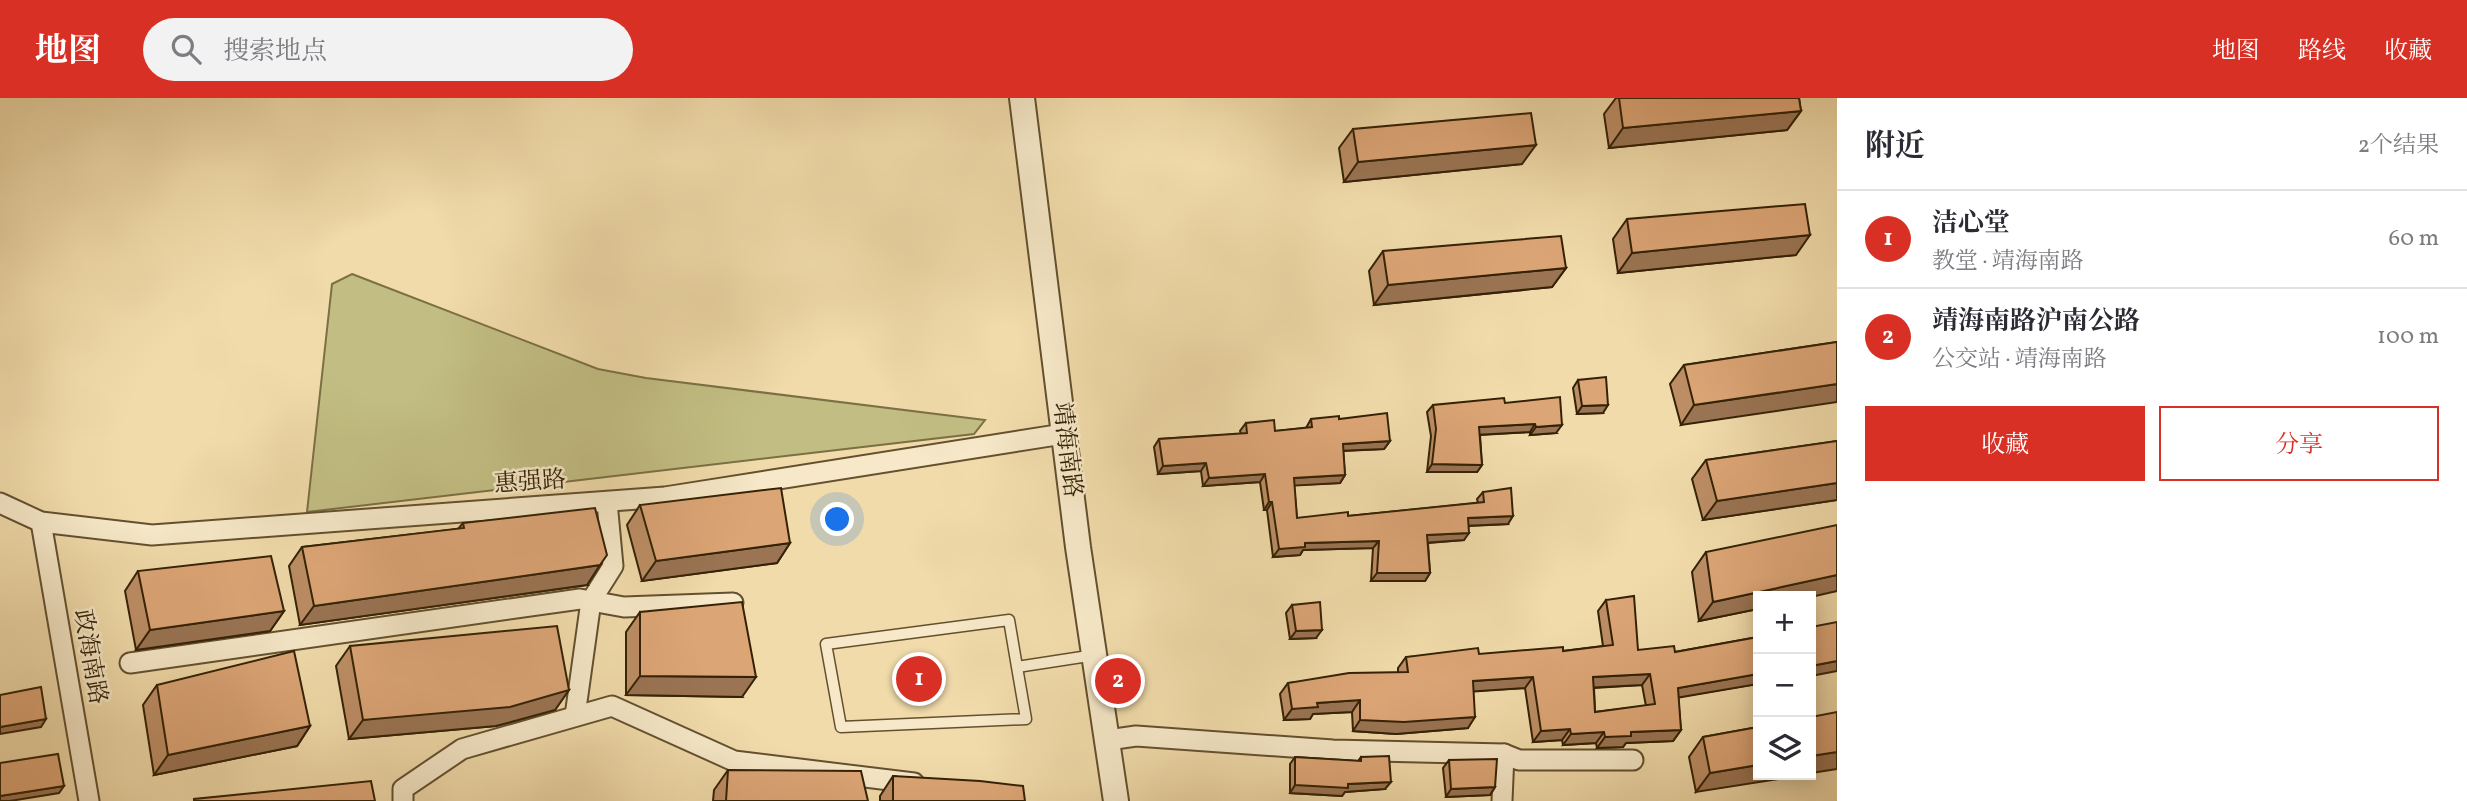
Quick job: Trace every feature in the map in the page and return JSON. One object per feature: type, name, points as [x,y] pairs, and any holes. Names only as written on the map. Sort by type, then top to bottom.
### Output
[{"type":"street","name":"靖海南路","points":[[1022,98],[1063,434],[1116,801]]},
{"type":"street","name":"惠强路","points":[[0,503],[41,522],[152,536],[664,497],[1063,434]]},
{"type":"street","points":[[575,716],[591,601],[613,566],[607,502]]},
{"type":"street","name":"政海南路","points":[[41,522],[89,801]]},
{"type":"street","points":[[130,663],[580,599],[624,607],[733,603]]},
{"type":"street","points":[[403,801],[403,789],[462,749],[612,706],[734,761],[939,785]]},
{"type":"street","points":[[1108,740],[1136,736],[1334,750],[1504,754],[1519,760],[1633,760]]},
{"type":"street","points":[[1502,801],[1504,754]]},
{"type":"lane","points":[[1009,620],[1017,667],[1026,719],[841,727],[826,644],[1009,620]]},
{"type":"lane","points":[[1017,667],[1096,655]]},
{"type":"shaded area","points":[[352,274],[598,369],[646,378],[985,420],[974,434],[307,512],[332,284]]},
{"type":"building","points":[[1619,98],[1799,98],[1801,111],[1623,128]]},
{"type":"building","points":[[1531,113],[1536,145],[1358,162],[1353,129]]},
{"type":"building","points":[[1805,204],[1810,235],[1632,253],[1627,219]]},
{"type":"building","points":[[1561,236],[1566,268],[1388,285],[1383,251]]},
{"type":"building","points":[[1837,342],[1837,384],[1694,405],[1684,365]]},
{"type":"building","points":[[1606,377],[1608,405],[1582,406],[1578,380]]},
{"type":"building","points":[[1560,397],[1562,425],[1479,427],[1482,465],[1432,464],[1436,429],[1433,405],[1504,398],[1505,403]]},
{"type":"building","points":[[1387,413],[1390,441],[1343,444],[1345,475],[1294,478],[1297,518],[1348,512],[1348,516],[1484,502],[1483,492],[1511,488],[1513,516],[1468,518],[1469,533],[1427,535],[1430,573],[1377,573],[1379,541],[1305,543],[1305,547],[1279,549],[1265,474],[1209,478],[1206,463],[1163,466],[1159,439],[1247,433],[1246,423],[1274,420],[1275,431],[1312,427],[1311,419],[1339,416],[1339,419]]},
{"type":"building","points":[[1837,441],[1837,483],[1717,501],[1706,460]]},
{"type":"building","points":[[781,488],[790,543],[656,561],[640,505]]},
{"type":"building","points":[[595,508],[607,555],[600,565],[314,606],[302,547],[464,528],[463,523]]},
{"type":"building","points":[[1837,525],[1837,575],[1753,591],[1753,593],[1713,602],[1706,552]]},
{"type":"building","points":[[271,556],[284,611],[150,630],[138,571]]},
{"type":"building","points":[[1634,596],[1638,650],[1674,646],[1675,652],[1753,638],[1753,675],[1678,688],[1681,730],[1631,732],[1631,736],[1605,737],[1604,732],[1571,734],[1570,729],[1541,731],[1533,677],[1473,681],[1475,717],[1404,722],[1360,720],[1360,700],[1317,703],[1318,707],[1292,709],[1288,683],[1349,673],[1408,672],[1406,657],[1478,648],[1479,654],[1563,647],[1563,651],[1613,645],[1606,600]],"holes":[[[1650,674],[1655,704],[1595,712],[1593,677]]]},
{"type":"building","points":[[742,602],[756,677],[640,676],[640,612]]},
{"type":"building","points":[[1320,602],[1322,630],[1296,631],[1292,605]]},
{"type":"building","points":[[1837,622],[1837,661],[1816,665],[1816,626]]},
{"type":"building","points":[[557,626],[569,690],[510,707],[363,720],[350,646]]},
{"type":"building","points":[[294,651],[310,726],[168,755],[157,685]]},
{"type":"building","points":[[41,687],[46,719],[0,727],[0,695]]},
{"type":"building","points":[[1837,712],[1837,752],[1816,755],[1816,716]]},
{"type":"building","points":[[1753,728],[1753,766],[1710,773],[1703,737]]},
{"type":"building","points":[[58,754],[64,786],[0,796],[0,763]]},
{"type":"building","points":[[1389,756],[1391,782],[1348,784],[1348,788],[1295,785],[1295,757],[1361,761],[1361,757]]},
{"type":"building","points":[[1497,759],[1495,787],[1451,789],[1449,760]]},
{"type":"building","points":[[728,770],[861,771],[868,801],[726,801]]},
{"type":"building","points":[[893,776],[1023,786],[1025,801],[893,801]]},
{"type":"building","points":[[371,781],[375,801],[194,801],[194,799]]},
{"type":"place","name":"洁心堂","points":[[919,679]]},
{"type":"place","name":"靖海南路沪南公路","points":[[1118,681]]}]
